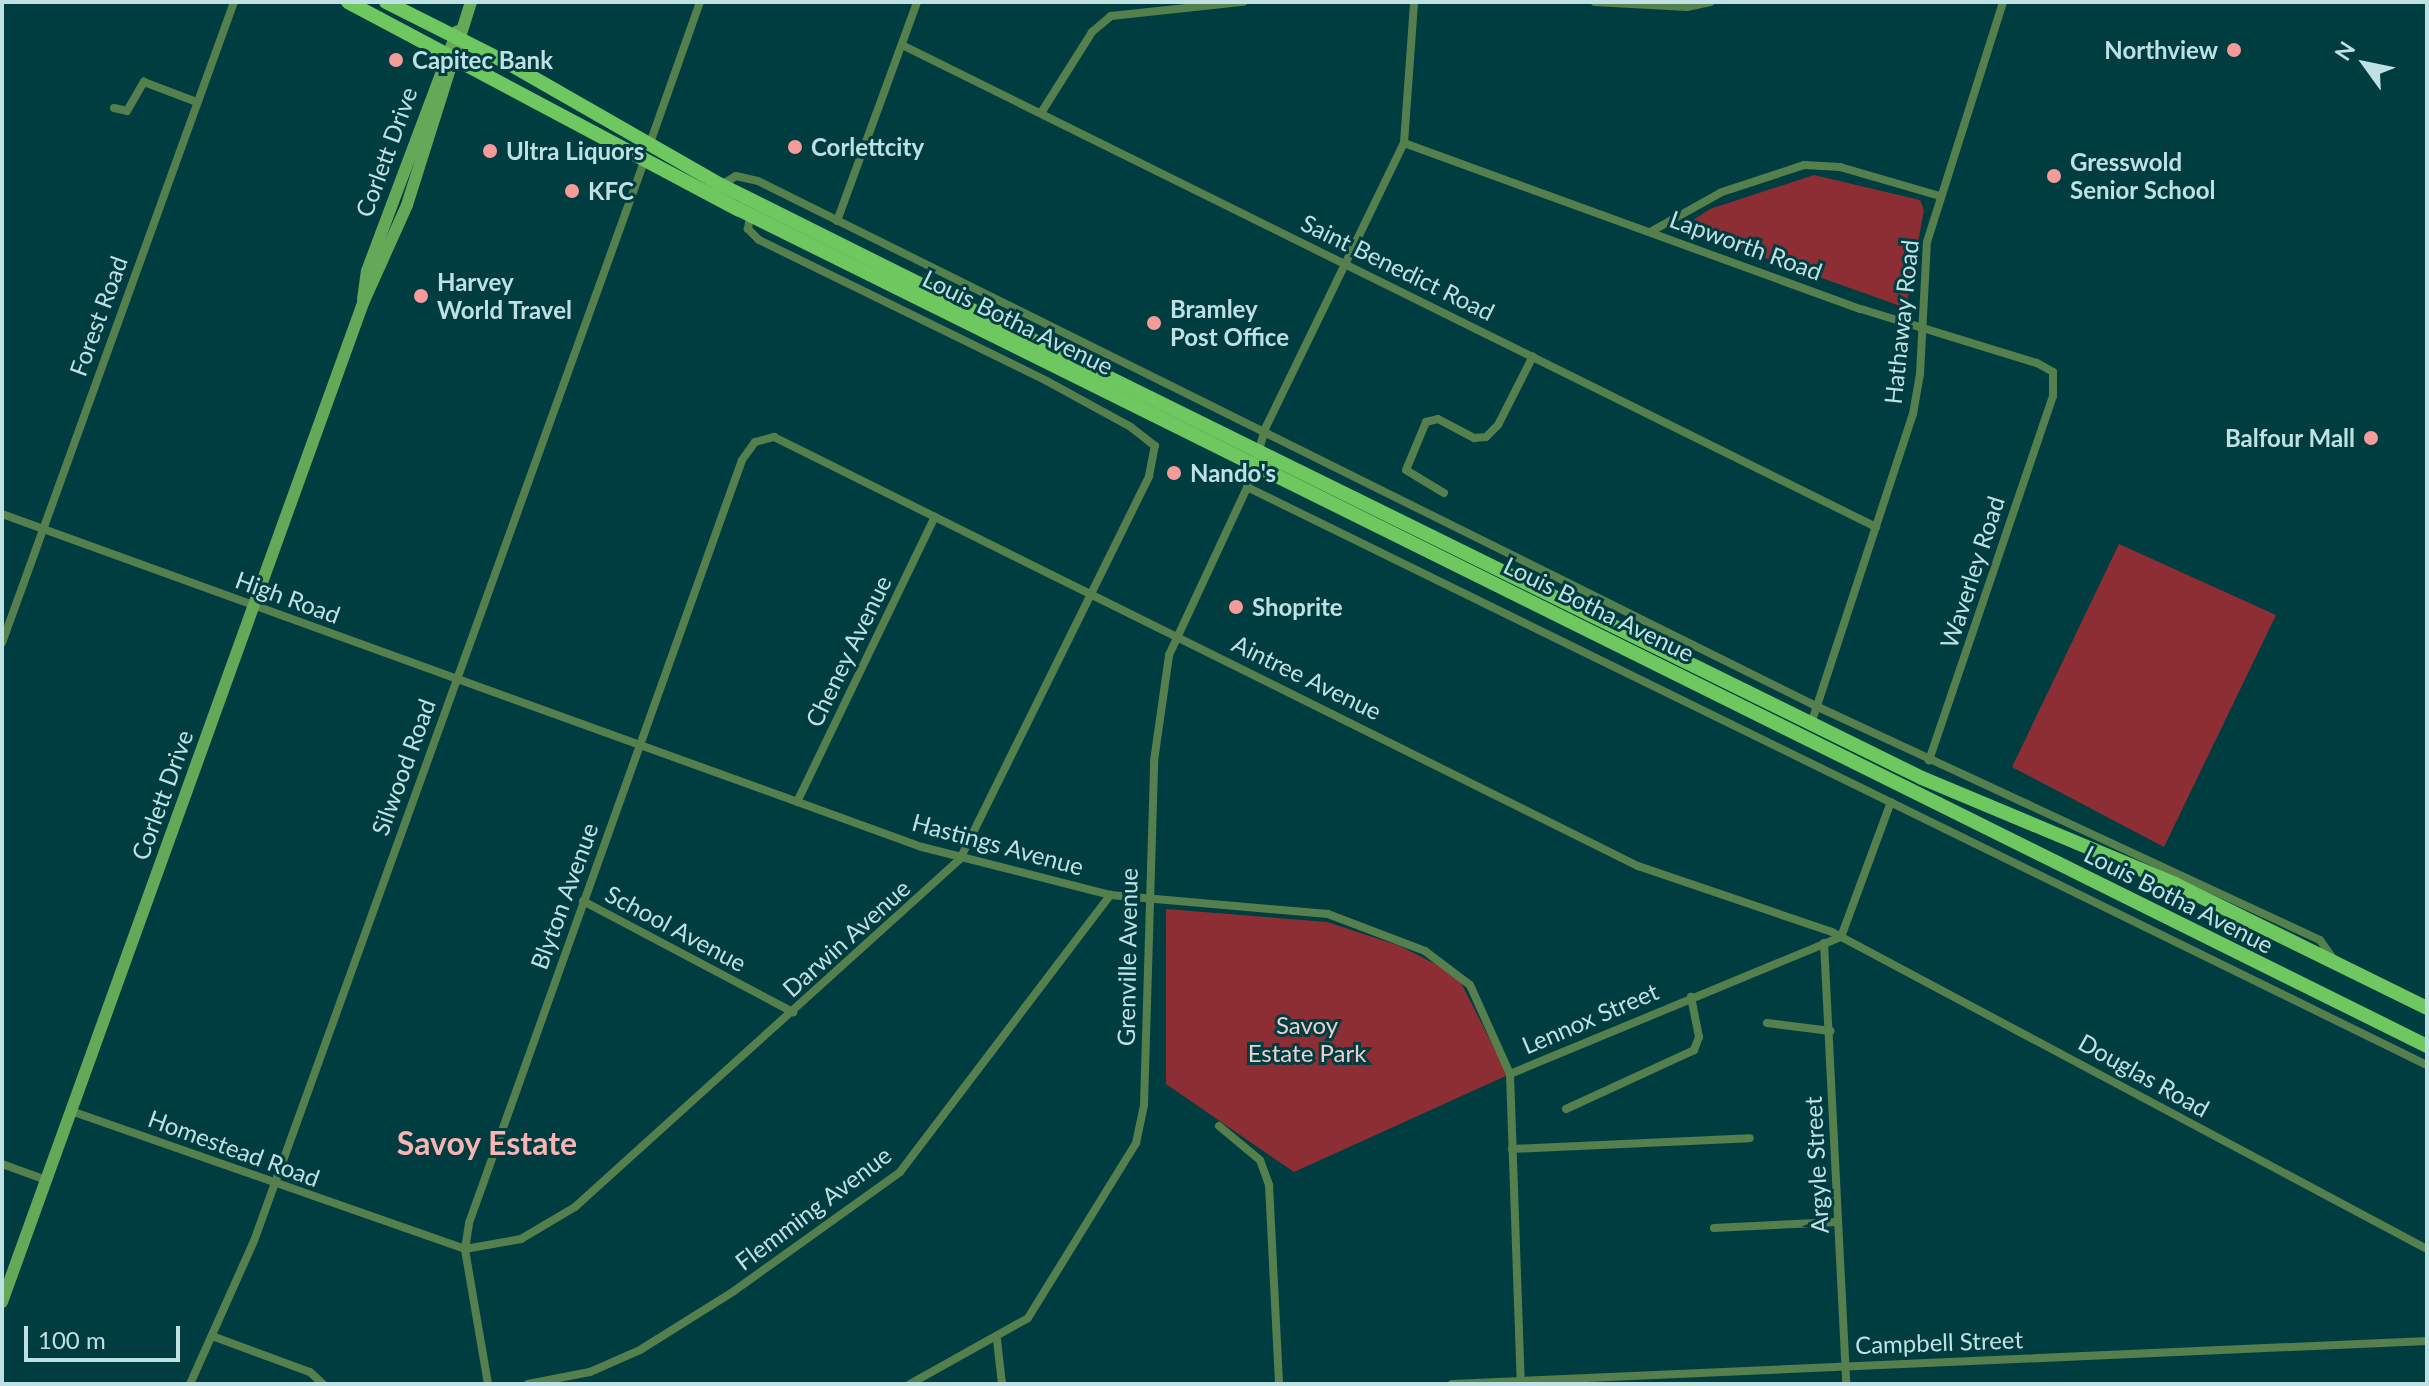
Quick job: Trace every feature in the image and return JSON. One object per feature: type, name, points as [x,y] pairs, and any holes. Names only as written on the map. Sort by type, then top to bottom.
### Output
[{"type":"main road","name":"Louis Botha Avenue","points":[[348,2],[647,153],[721,185],[1261,451],[2427,1046]]},
{"type":"main road","name":"Louis Botha Avenue","points":[[386,2],[458,38],[750,215],[1256,466],[1808,729],[2175,884],[2427,1008]]},
{"type":"main road","name":"Corlett Drive","points":[[2,1302],[363,303],[407,205],[451,56],[471,2]]},
{"type":"street","name":"Forest Road","points":[[2,643],[234,2]]},
{"type":"street","name":"Silwood Road","points":[[190,1384],[275,1184],[700,2]]},
{"type":"street","points":[[837,221],[917,2]]},
{"type":"street","points":[[1041,113],[1092,32],[1111,16],[1243,2]]},
{"type":"street","points":[[1404,143],[1414,2]]},
{"type":"street","points":[[1595,2],[1687,7],[1710,2]]},
{"type":"street","name":"Hathaway Road","points":[[1808,729],[1818,707],[1918,394],[1927,242],[2003,2]]},
{"type":"street","name":"Saint Benedict Road","points":[[902,45],[1876,527]]},
{"type":"street","points":[[114,108],[127,111],[144,82],[197,102]]},
{"type":"street","name":"Lapworth Road","points":[[1404,143],[1924,328],[2044,365],[2055,377],[2053,396]]},
{"type":"street","name":"Grenville Avenue","points":[[910,1384],[997,1340],[1028,1318],[1136,1143],[1144,1105],[1147,899],[1156,740],[1175,635],[1247,487],[1261,451],[1265,429],[1404,143]]},
{"type":"street","points":[[1652,231],[1722,192],[1804,165],[1840,167],[1940,196]]},
{"type":"street","name":"Louis Botha Avenue","points":[[721,185],[736,176],[748,177],[1265,429],[1929,761],[2320,940],[2334,960]]},
{"type":"street","name":"Louis Botha Avenue","points":[[750,215],[748,229],[759,240],[1038,377],[1131,427],[1150,441],[1156,456]]},
{"type":"street","points":[[1066,356],[1075,338]]},
{"type":"street","points":[[1444,493],[1406,470],[1426,422],[1438,419],[1474,438],[1486,437],[1498,425],[1533,356]]},
{"type":"street","points":[[1038,377],[1047,360]]},
{"type":"street","name":"Waverley Road","points":[[1929,761],[2053,396]]},
{"type":"street","points":[[1131,427],[1142,408]]},
{"type":"street","name":"Aintree Avenue","points":[[763,438],[786,440],[1638,866],[1841,937]]},
{"type":"street","name":"Blyton Avenue","points":[[488,1384],[465,1249],[471,1215],[742,460],[763,438]]},
{"type":"street","name":"Darwin Avenue","points":[[384,1222],[465,1249],[521,1239],[550,1226],[793,1012],[960,859],[1156,456]]},
{"type":"street","name":"Louis Botha Avenue","points":[[1247,487],[2427,1065]]},
{"type":"street","name":"High Road","points":[[2,514],[562,717]]},
{"type":"street","name":"Cheney Avenue","points":[[797,802],[935,517]]},
{"type":"street","name":"Hastings Avenue","points":[[562,717],[960,859],[1110,895],[1328,914],[1425,951],[1470,985],[1510,1074]]},
{"type":"street","points":[[1841,937],[1854,913],[1891,802]]},
{"type":"street","name":"Flemming Avenue","points":[[528,1384],[590,1372],[640,1350],[734,1291],[900,1172],[1110,895]]},
{"type":"street","name":"School Avenue","points":[[583,901],[793,1012]]},
{"type":"street","name":"Lennox Street","points":[[1521,1382],[1510,1074],[1841,937]]},
{"type":"street","name":"Douglas Road","points":[[1841,937],[2427,1249]]},
{"type":"street","name":"Argyle Street","points":[[1824,943],[1846,1384]]},
{"type":"street","points":[[1566,1109],[1694,1050],[1699,1037],[1691,997]]},
{"type":"street","points":[[1767,1023],[1830,1031]]},
{"type":"street","name":"Homestead Road","points":[[71,1111],[384,1222]]},
{"type":"street","points":[[1219,1126],[1260,1160],[1269,1185],[1279,1384]]},
{"type":"street","points":[[1512,1149],[1750,1138]]},
{"type":"street","points":[[2,1164],[46,1180]]},
{"type":"street","points":[[1714,1228],[1838,1222]]},
{"type":"street","points":[[212,1336],[310,1372],[323,1384]]},
{"type":"street","points":[[997,1340],[1002,1384]]},
{"type":"street","name":"Campbell Street","points":[[1452,1384],[1642,1380],[1845,1366],[2427,1341]]},
{"type":"green space","points":[[1814,175],[1920,200],[1924,210],[1906,308],[1681,228],[1710,209]]},
{"type":"green space","points":[[2119,544],[2276,615],[2164,847],[2012,767]]},
{"type":"green space","name":"Savoy Estate Park","points":[[1166,909],[1327,922],[1400,946],[1457,975],[1508,1075],[1294,1172],[1166,1084]]},
{"type":"place","name":"Northview","points":[[2234,50]]},
{"type":"place","name":"Capitec Bank","points":[[396,60]]},
{"type":"place","name":"Corlettcity","points":[[795,147]]},
{"type":"place","name":"Ultra Liquors","points":[[490,151]]},
{"type":"place","name":"Gresswold Senior School","points":[[2054,176]]},
{"type":"place","name":"KFC","points":[[572,191]]},
{"type":"place","name":"Harvey World Travel","points":[[421,296]]},
{"type":"place","name":"Bramley Post Office","points":[[1154,323]]},
{"type":"place","name":"Balfour Mall","points":[[2371,438]]},
{"type":"place","name":"Nando's","points":[[1174,473]]},
{"type":"place","name":"Shoprite","points":[[1236,607]]},
{"type":"district","name":"Savoy Estate","points":[[487,1143]]}]
